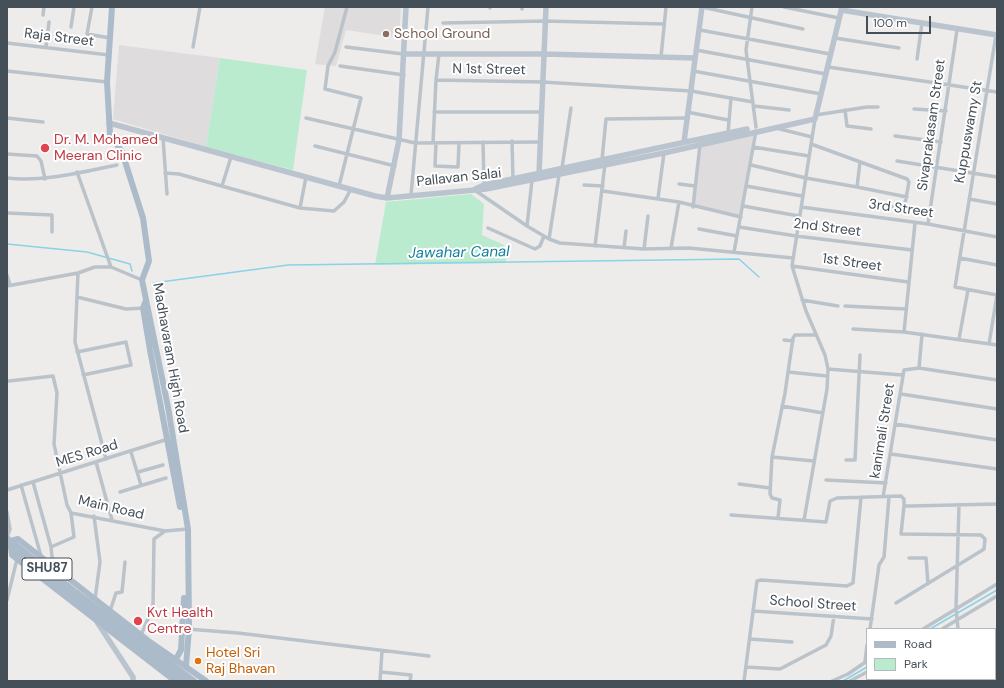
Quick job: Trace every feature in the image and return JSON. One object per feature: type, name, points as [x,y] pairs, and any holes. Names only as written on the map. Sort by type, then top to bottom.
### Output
[{"type":"main road","name":"Madhavaram High Road","points":[[112,7],[107,82],[110,134],[122,152],[143,218],[149,261],[142,280],[186,529],[186,629]]},
{"type":"main road","points":[[175,681],[12,555],[9,542],[18,539],[150,642],[206,681]]},
{"type":"main road","name":"SHU87","points":[[9,542],[184,681]]},
{"type":"main road","name":"SHU87","points":[[75,595],[194,681]]},
{"type":"main road","points":[[176,659],[181,650],[186,629]]},
{"type":"main road","points":[[186,629],[186,666]]},
{"type":"main road","points":[[140,655],[150,642]]},
{"type":"street","points":[[43,15],[44,7]]},
{"type":"street","points":[[71,27],[74,7]]},
{"type":"street","points":[[92,7],[87,34],[110,38]]},
{"type":"street","points":[[193,47],[200,7]]},
{"type":"street","points":[[339,186],[361,98],[325,89],[328,66],[335,52],[346,7]]},
{"type":"street","points":[[387,198],[395,166],[399,140],[404,74],[403,54],[406,7]]},
{"type":"street","points":[[411,195],[428,7]]},
{"type":"street","points":[[539,174],[546,7]]},
{"type":"street","points":[[661,57],[666,7]]},
{"type":"street","points":[[684,142],[702,7],[803,29]]},
{"type":"street","points":[[734,252],[751,165],[756,129],[747,38],[752,7]]},
{"type":"street","points":[[784,7],[839,18]]},
{"type":"street","points":[[804,520],[827,389],[826,376],[828,369],[825,355],[802,300],[792,266],[815,117],[842,9],[957,30],[997,35]]},
{"type":"street","points":[[46,47],[49,22]]},
{"type":"street","points":[[443,23],[545,22],[664,24]]},
{"type":"street","points":[[917,59],[922,23]]},
{"type":"street","points":[[700,30],[830,54]]},
{"type":"street","name":"Sivaprakasam Street","points":[[928,224],[957,30]]},
{"type":"street","name":"Kuppuswamy St","points":[[968,290],[955,287],[997,35]]},
{"type":"street","points":[[835,38],[898,48]]},
{"type":"street","name":"Raja Street","points":[[7,43],[109,55]]},
{"type":"street","points":[[346,47],[403,54],[544,54],[695,58]]},
{"type":"street","points":[[696,50],[826,74]]},
{"type":"street","points":[[439,54],[434,112],[435,166],[458,167],[459,143]]},
{"type":"street","points":[[340,66],[404,74]]},
{"type":"street","points":[[828,67],[997,92]]},
{"type":"street","points":[[7,71],[107,82]]},
{"type":"street","points":[[694,71],[821,94]]},
{"type":"street","name":"N 1st Street","points":[[436,80],[542,82],[691,91],[789,110]]},
{"type":"street","points":[[728,133],[731,98]]},
{"type":"street","points":[[793,258],[671,248],[644,249],[566,244],[549,239],[526,226],[475,190],[484,185],[562,168],[603,162],[684,142],[756,129],[845,110],[878,107]]},
{"type":"street","points":[[562,168],[571,108]]},
{"type":"street","points":[[914,109],[946,111]]},
{"type":"street","points":[[845,110],[847,126],[871,129]]},
{"type":"street","points":[[434,112],[541,112]]},
{"type":"street","points":[[687,112],[728,120]]},
{"type":"street","name":"Pallavan Salai","points":[[110,123],[387,198],[475,190],[559,175],[603,162],[664,153],[700,145],[756,129],[772,128],[815,117]]},
{"type":"street","points":[[7,118],[43,122]]},
{"type":"street","points":[[306,118],[415,143],[512,141],[540,142]]},
{"type":"street","points":[[595,246],[603,186],[606,119],[686,118]]},
{"type":"street","points":[[772,128],[812,137]]},
{"type":"street","points":[[895,136],[941,142]]},
{"type":"street","points":[[164,138],[167,194]]},
{"type":"street","points":[[512,141],[512,179]]},
{"type":"street","points":[[483,142],[484,185]]},
{"type":"street","points":[[811,144],[907,179],[909,185],[905,208],[902,210],[876,203]]},
{"type":"street","points":[[693,207],[700,145]]},
{"type":"street","points":[[315,146],[395,166]]},
{"type":"street","points":[[753,147],[809,156]]},
{"type":"street","points":[[658,198],[664,153]]},
{"type":"street","points":[[7,154],[37,156],[41,161],[45,179]]},
{"type":"street","points":[[222,186],[231,156]]},
{"type":"street","points":[[897,161],[997,177]]},
{"type":"street","points":[[857,187],[860,162]]},
{"type":"street","points":[[7,178],[33,180],[45,179],[117,165]]},
{"type":"street","points":[[751,165],[806,178],[907,197]]},
{"type":"street","points":[[77,172],[111,267]]},
{"type":"street","points":[[166,173],[179,174],[300,208],[334,211],[344,202],[351,189]]},
{"type":"street","points":[[549,239],[559,175]]},
{"type":"street","points":[[300,208],[306,177]]},
{"type":"street","points":[[526,226],[532,180]]},
{"type":"street","points":[[679,184],[695,186]]},
{"type":"street","points":[[584,186],[603,186]]},
{"type":"street","points":[[746,186],[802,196]]},
{"type":"street","points":[[602,191],[658,198],[693,207],[741,216]]},
{"type":"street","points":[[969,199],[997,204]]},
{"type":"street","points":[[671,248],[678,202]]},
{"type":"street","points":[[743,206],[799,216]]},
{"type":"street","name":"3rd Street","points":[[801,206],[928,224],[963,232],[997,237]]},
{"type":"street","points":[[7,213],[52,214],[52,232]]},
{"type":"street","points":[[644,249],[648,216]]},
{"type":"street","points":[[904,332],[915,223]]},
{"type":"street","name":"2nd Street","points":[[739,226],[796,236],[912,250]]},
{"type":"street","points":[[488,228],[535,249],[540,246],[544,236]]},
{"type":"street","points":[[699,229],[737,236]]},
{"type":"street","points":[[624,248],[626,231]]},
{"type":"street","points":[[960,258],[997,265]]},
{"type":"street","name":"1st Street","points":[[792,266],[908,282]]},
{"type":"street","points":[[7,275],[8,285],[78,273],[95,267],[111,267],[142,280]]},
{"type":"street","points":[[78,273],[75,342],[106,459]]},
{"type":"street","points":[[959,339],[968,290],[997,294],[989,344]]},
{"type":"street","points":[[77,297],[126,309],[146,308]]},
{"type":"street","points":[[802,300],[838,306]]},
{"type":"street","points":[[845,306],[906,309]]},
{"type":"street","points":[[853,329],[922,334],[997,345]]},
{"type":"street","points":[[922,334],[918,368],[997,380]]},
{"type":"street","points":[[778,518],[780,500],[770,496],[772,457],[793,341],[795,335],[816,335]]},
{"type":"street","points":[[784,340],[793,341]]},
{"type":"street","points":[[77,352],[126,342],[131,365],[83,375]]},
{"type":"street","points":[[846,460],[855,460],[860,355]]},
{"type":"street","name":"kanimali Street","points":[[883,497],[892,454],[895,424],[901,394],[902,375],[904,370],[918,368]]},
{"type":"street","points":[[828,369],[860,370],[902,375]]},
{"type":"street","points":[[788,372],[826,376]]},
{"type":"street","name":"Main Road","points":[[9,381],[53,376],[57,393],[53,435],[67,505],[71,513],[94,516],[165,532],[186,529]]},
{"type":"street","points":[[901,394],[997,409]]},
{"type":"street","points":[[782,406],[823,413]]},
{"type":"street","points":[[895,424],[997,440]]},
{"type":"street","name":"MES Road","points":[[7,490],[131,452],[170,438]]},
{"type":"street","points":[[131,452],[141,485]]},
{"type":"street","points":[[892,454],[997,469]]},
{"type":"street","points":[[772,457],[814,461]]},
{"type":"street","points":[[96,462],[112,520]]},
{"type":"street","points":[[138,472],[163,465]]},
{"type":"street","points":[[120,492],[166,478]]},
{"type":"street","points":[[826,480],[886,482]]},
{"type":"street","points":[[33,482],[51,546],[53,567]]},
{"type":"street","points":[[739,484],[770,488]]},
{"type":"street","points":[[21,485],[41,557]]},
{"type":"street","points":[[744,681],[757,581],[761,580],[847,586],[853,583],[862,497]]},
{"type":"street","points":[[870,628],[879,565],[884,557],[889,497]]},
{"type":"street","points":[[731,515],[826,522],[828,520],[830,501],[833,498],[904,498],[901,534],[981,535],[985,539],[985,544],[981,551],[896,603]]},
{"type":"street","points":[[904,506],[997,504]]},
{"type":"street","points":[[958,628],[956,609],[959,505]]},
{"type":"street","points":[[7,512],[10,529],[9,542]]},
{"type":"street","points":[[51,546],[74,537],[71,513]]},
{"type":"street","points":[[94,516],[100,562],[95,600]]},
{"type":"street","points":[[141,635],[153,607],[154,538],[165,532]]},
{"type":"street","points":[[909,558],[926,558],[928,584]]},
{"type":"street","points":[[7,600],[17,559]]},
{"type":"street","points":[[110,611],[116,593],[122,592],[125,562]]},
{"type":"street","points":[[925,628],[997,584]]},
{"type":"street","points":[[943,628],[957,618],[997,596]]},
{"type":"street","name":"School Street","points":[[753,611],[872,619]]},
{"type":"street","points":[[746,667],[780,669],[826,645],[832,636],[834,616]]},
{"type":"street","points":[[97,622],[133,677],[133,681]]},
{"type":"street","points":[[186,629],[245,634],[429,656]]},
{"type":"street","points":[[750,639],[792,642]]},
{"type":"street","points":[[380,681],[382,651]]},
{"type":"street","points":[[832,681],[848,674],[866,662]]},
{"type":"street","points":[[381,672],[411,675],[410,681]]},
{"type":"street","points":[[848,674],[849,681],[866,672]]},
{"type":"shaded area","name":"School Ground","points":[[325,7],[401,7],[399,38],[346,30],[336,66],[315,64]]},
{"type":"shaded area","points":[[119,45],[220,58],[206,147],[113,119]]},
{"type":"shaded area","points":[[754,132],[740,216],[693,207],[701,146]]},
{"type":"green space","points":[[220,58],[307,70],[293,170],[206,147]]},
{"type":"green space","points":[[471,194],[484,204],[482,235],[504,245],[506,263],[375,265],[386,202]]},
{"type":"waterway","name":"Jawahar Canal","points":[[7,244],[87,252],[130,264],[132,271]]},
{"type":"waterway","name":"Jawahar Canal","points":[[153,283],[288,265],[739,259],[759,277]]},
{"type":"waterway","points":[[932,628],[997,590]]},
{"type":"waterway","points":[[843,681],[866,668]]},
{"type":"place","name":"School Ground","points":[[386,34]]},
{"type":"place","name":"Dr. M. Mohamed Meeran Clinic","points":[[45,148]]},
{"type":"place","name":"Kvt Health Centre","points":[[138,621]]},
{"type":"place","name":"Hotel Sri Raj Bhavan","points":[[198,661]]}]
